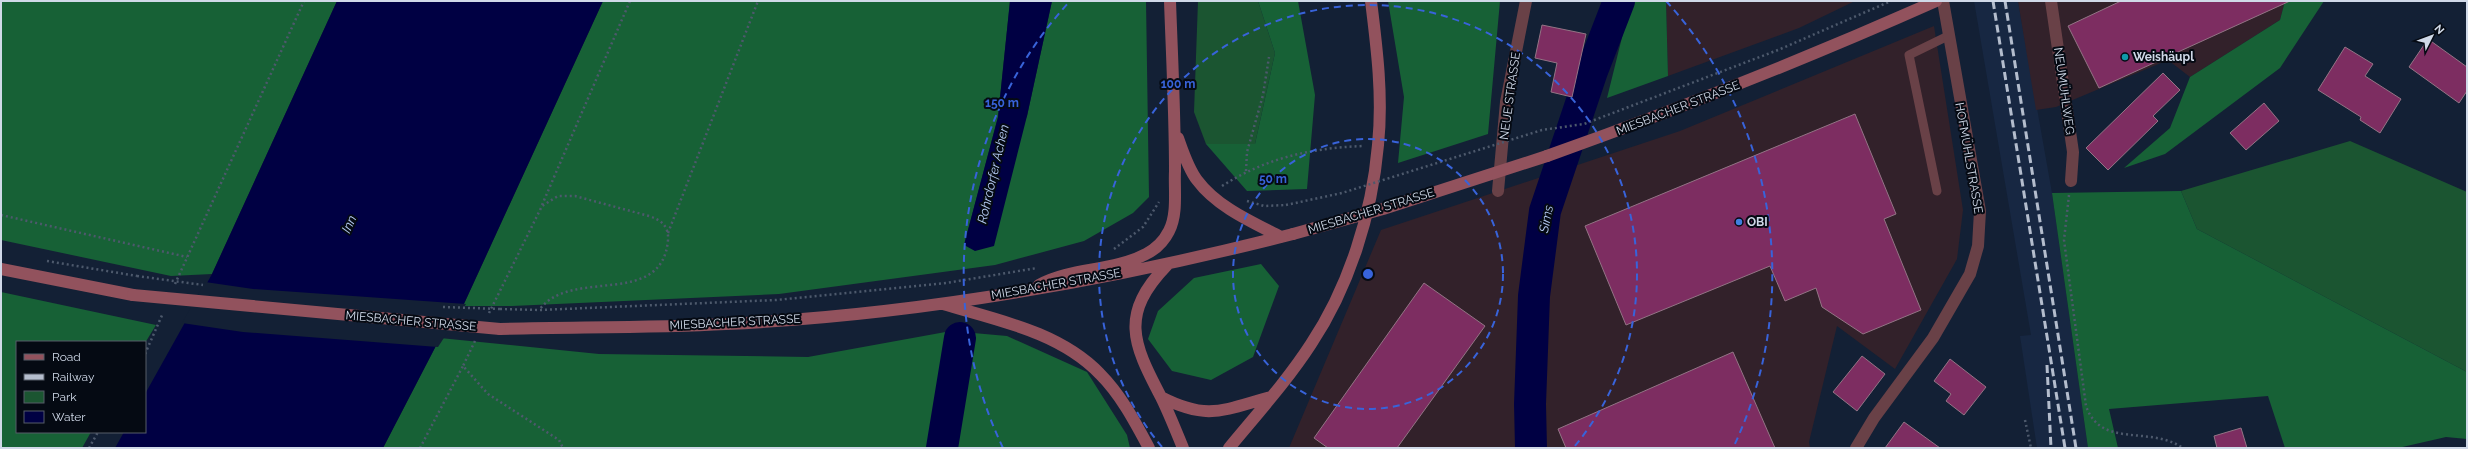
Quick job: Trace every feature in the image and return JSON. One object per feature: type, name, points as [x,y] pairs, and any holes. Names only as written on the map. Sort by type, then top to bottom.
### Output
[{"type":"main road","points":[[1031,290],[1055,276],[1116,265],[1146,254],[1160,245],[1169,230],[1173,220],[1175,129],[1170,1]]},
{"type":"main road","points":[[1229,448],[1271,397],[1311,344],[1333,305],[1361,233],[1372,188],[1378,145],[1377,52],[1371,1]]},
{"type":"main road","name":"MIESBACHER STRASSE","points":[[1,269],[133,295],[500,328],[725,324],[839,316],[940,303],[1031,290],[1167,264],[1293,234],[1383,209],[1540,158],[1678,109],[1861,34],[1936,1]]},
{"type":"main road","points":[[1175,129],[1188,166],[1206,190],[1221,203],[1281,237]]},
{"type":"main road","points":[[1167,264],[1143,294],[1136,317],[1135,331],[1137,345],[1150,380],[1161,397],[1183,448]]},
{"type":"main road","points":[[940,303],[1018,326],[1052,340],[1079,356],[1100,373],[1118,395],[1149,448]]},
{"type":"main road","points":[[1161,397],[1195,411],[1213,413],[1271,397]]},
{"type":"street","name":"NEUE STRASSE","points":[[1498,191],[1506,102],[1526,1]]},
{"type":"street","name":"HOFMÜHLSTRASSE","points":[[1856,448],[1874,418],[1933,338],[1970,274],[1978,246],[1980,211],[1943,1]]},
{"type":"street","name":"NEUMÜHLWEG","points":[[2051,1],[2073,152],[2071,182]]},
{"type":"lane","points":[[1937,191],[1909,55],[1948,36]]},
{"type":"path","points":[[181,270],[186,257],[193,248],[304,1]]},
{"type":"path","points":[[487,317],[542,206],[630,1]]},
{"type":"path","points":[[540,310],[550,298],[566,291],[628,284],[647,276],[659,264],[664,254],[668,233],[758,1]]},
{"type":"path","points":[[1286,205],[1342,193],[1542,130],[1584,124],[1778,50],[1891,1]]},
{"type":"path","points":[[1246,171],[1247,152],[1263,95],[1269,57]]},
{"type":"path","points":[[1220,187],[1246,171],[1291,154],[1310,150],[1378,145]]},
{"type":"path","points":[[2071,182],[2064,240],[2086,406],[2090,419],[2105,434],[2119,437],[2165,440],[2182,448]]},
{"type":"path","points":[[542,206],[558,196],[575,196],[660,220],[668,233]]},
{"type":"path","points":[[1107,252],[1143,227],[1161,200]]},
{"type":"path","points":[[1,215],[186,257]]},
{"type":"path","points":[[43,260],[137,276]]},
{"type":"path","points":[[500,309],[540,310],[776,300],[946,283],[1040,267]]},
{"type":"path","points":[[146,352],[159,321]]},
{"type":"path","points":[[420,448],[476,338]]},
{"type":"path","points":[[463,366],[488,394],[559,440],[563,448]]},
{"type":"path","points":[[2025,420],[2031,448]]},
{"type":"path","points":[[89,448],[97,433]]},
{"type":"shaded area","points":[[1666,1],[1855,1],[1799,28],[1668,76]]},
{"type":"shaded area","points":[[1974,1],[2018,1],[2052,193],[2088,448],[2037,448],[2020,336],[2031,335]]},
{"type":"shaded area","points":[[2018,1],[2285,1],[2280,20],[2190,77],[2168,60],[2056,107],[2036,110]]},
{"type":"shaded area","points":[[1934,26],[1963,210],[1957,259],[1895,369],[1837,326],[1809,442],[1810,448],[1289,448],[1381,230],[1680,131]]},
{"type":"green space","points":[[1,1],[337,1],[212,274],[171,276],[1,240]]},
{"type":"green space","points":[[603,1],[1010,1],[998,117],[964,245],[1027,116],[1052,1],[1146,1],[1149,197],[1133,213],[1084,241],[995,265],[779,294],[512,306],[463,306]]},
{"type":"green space","points":[[1198,1],[1258,1],[1275,53],[1255,144],[1206,144],[1194,112]]},
{"type":"green space","points":[[1258,1],[1298,1],[1315,95],[1307,189],[1247,191],[1206,144],[1255,144],[1275,53]]},
{"type":"green space","points":[[1388,1],[1500,1],[1488,134],[1398,163],[1404,97]]},
{"type":"green space","points":[[1631,1],[1666,1],[1668,76],[1607,98]]},
{"type":"green space","points":[[2285,1],[2324,1],[2280,68],[2165,154],[2124,168],[2170,128],[2190,77],[2280,20]]},
{"type":"green space","points":[[2350,141],[2467,192],[2467,372],[2197,229],[2181,191]]},
{"type":"green space","points":[[2181,191],[2197,229],[2467,372],[2467,439],[2446,437],[2398,448],[2285,448],[2268,396],[2109,409],[2118,448],[2088,448],[2052,193]]},
{"type":"green space","points":[[1261,264],[1279,286],[1253,357],[1211,380],[1172,371],[1148,339],[1158,311],[1194,278]]},
{"type":"green space","points":[[1,292],[156,325],[146,341],[16,341],[16,433],[90,433],[82,448],[1,448]]},
{"type":"green space","points":[[951,331],[1007,336],[1087,372],[1127,435],[1130,448],[383,448],[440,338],[599,354],[808,357]]},
{"type":"water","name":"Inn","points":[[337,1],[603,1],[463,306],[440,338],[383,448],[115,448],[123,433],[146,433],[146,392],[212,274]]},
{"type":"water","points":[[1010,1],[1052,1],[1027,116],[994,246],[975,251],[964,245],[998,117]]},
{"type":"pier","points":[[205,282],[253,289],[466,304],[438,347],[243,332],[182,323]]},
{"type":"building","name":"Weishäupl","points":[[2121,1],[2290,1],[2099,88],[2068,26]]},
{"type":"building","points":[[1542,25],[1586,34],[1572,97],[1551,92],[1557,63],[1535,58]]},
{"type":"building","points":[[2428,39],[2467,67],[2467,91],[2459,103],[2409,67]]},
{"type":"building","points":[[2345,47],[2373,64],[2365,76],[2401,99],[2380,133],[2360,120],[2361,117],[2318,90]]},
{"type":"building","points":[[2163,73],[2180,90],[2153,116],[2158,121],[2108,170],[2086,148]]},
{"type":"building","points":[[2264,103],[2279,121],[2246,150],[2230,133]]},
{"type":"building","name":"OBI","points":[[1855,114],[1896,214],[1884,219],[1921,310],[1863,334],[1822,307],[1816,288],[1785,301],[1770,266],[1626,325],[1585,226]]},
{"type":"building","points":[[1424,283],[1485,326],[1397,448],[1328,448],[1314,438]]},
{"type":"building","points":[[1733,352],[1775,448],[1566,448],[1558,429]]},
{"type":"building","points":[[1862,356],[1885,374],[1857,411],[1833,392]]},
{"type":"building","points":[[1950,359],[1986,387],[1964,415],[1946,401],[1951,394],[1934,381]]},
{"type":"building","points":[[1904,422],[1940,448],[1885,448]]},
{"type":"building","points":[[2241,428],[2247,448],[2217,448],[2214,436]]},
{"type":"waterway","name":"Sims","points":[[1531,448],[1530,404],[1534,296],[1545,211],[1592,71],[1619,1]]},
{"type":"waterway","name":"Rohrdorfer Achen","points":[[942,448],[960,338]]},
{"type":"railway","points":[[1993,1],[2065,448]]},
{"type":"railway","points":[[2005,1],[2076,448]]},
{"type":"railway","points":[[2047,365],[2051,448]]},
{"type":"place","name":"Weishäupl","points":[[2125,57]]},
{"type":"place","name":"OBI","points":[[1739,222]]}]
